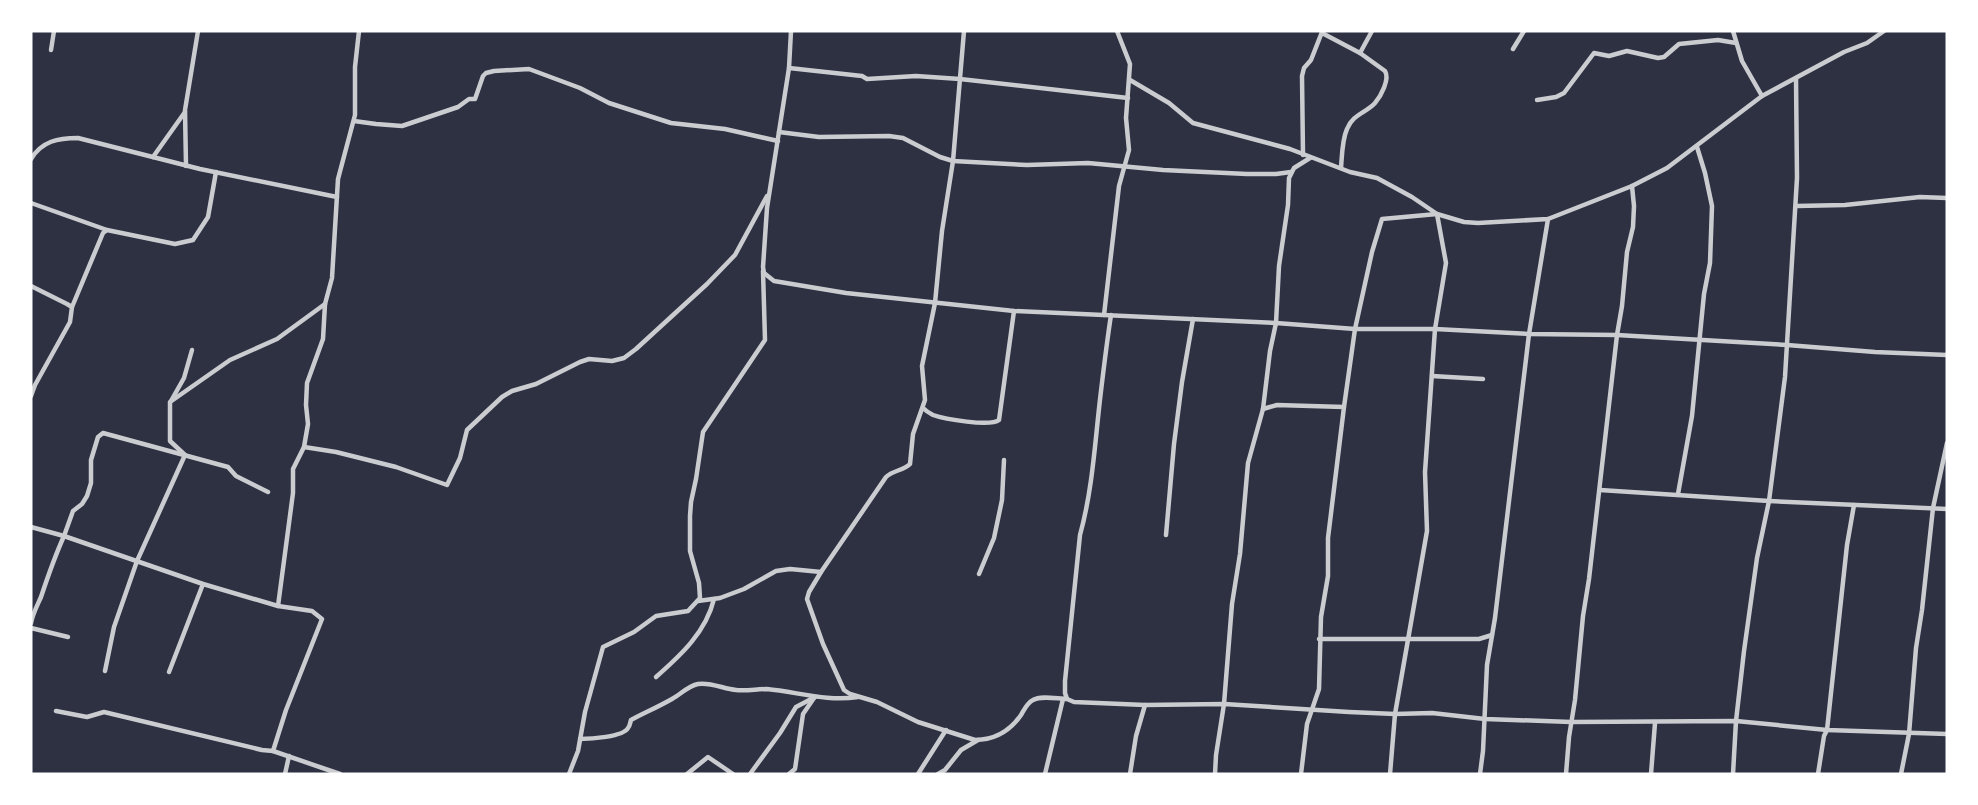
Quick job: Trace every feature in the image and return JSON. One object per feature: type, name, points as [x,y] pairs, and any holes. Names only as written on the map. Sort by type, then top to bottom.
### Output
[{"type":"street","points":[[51,50],[54,31]]},
{"type":"street","points":[[186,166],[185,110],[198,31]]},
{"type":"street","points":[[278,606],[293,494],[293,469],[304,447],[308,424],[306,404],[307,382],[323,339],[324,304],[333,271],[338,179],[354,120],[358,31]]},
{"type":"street","points":[[569,774],[578,751],[585,712],[603,648],[634,632],[656,616],[688,611],[698,601],[700,594],[699,583],[690,551],[690,502],[704,432],[765,340],[763,267],[769,193],[789,68],[791,31]]},
{"type":"street","points":[[964,31],[953,161],[942,232],[936,302],[922,366],[925,392],[923,408],[913,434],[909,465],[892,472],[886,477],[821,572],[808,596],[809,605],[842,687],[850,694],[877,702],[918,722],[979,740]]},
{"type":"street","points":[[1104,315],[1120,186],[1129,150],[1126,118],[1130,80],[1128,58],[1117,31]]},
{"type":"street","points":[[1360,53],[1372,31]]},
{"type":"street","points":[[1513,49],[1524,31]]},
{"type":"street","points":[[1733,31],[1742,61],[1762,96]]},
{"type":"street","points":[[1130,80],[1168,103],[1193,123],[1290,149],[1310,158],[1377,178],[1412,197],[1437,214],[1464,222],[1478,223],[1548,219],[1632,186],[1666,168],[1697,147],[1762,96],[1844,52],[1866,43],[1884,31]]},
{"type":"street","points":[[1303,155],[1302,76],[1304,68],[1311,60],[1322,32],[1360,53],[1385,71],[1387,79],[1376,101],[1358,114],[1347,128],[1341,168]]},
{"type":"street","points":[[1537,100],[1556,97],[1564,93],[1594,53],[1608,56],[1627,51],[1658,58],[1664,56],[1679,44],[1718,40],[1736,43]]},
{"type":"street","points":[[354,120],[392,126],[411,124],[458,107],[469,99],[475,99],[483,76],[486,73],[494,70],[522,68],[537,71],[580,88],[609,104],[671,123],[725,129],[778,141]]},
{"type":"street","points":[[789,68],[862,76],[867,80],[916,76],[960,79],[1128,98]]},
{"type":"street","points":[[1732,774],[1736,721],[1757,558],[1769,501],[1785,377],[1796,206],[1798,147],[1796,78]]},
{"type":"street","points":[[153,157],[185,110]]},
{"type":"street","points":[[780,132],[818,137],[889,136],[903,138],[940,157],[953,161],[1027,165],[1088,163],[1238,174],[1276,174],[1291,172],[1310,158]]},
{"type":"street","points":[[31,159],[44,144],[60,138],[78,138],[186,166],[337,197]]},
{"type":"street","points":[[1678,494],[1692,416],[1704,294],[1710,264],[1712,206],[1697,147]]},
{"type":"street","points":[[31,203],[107,230],[175,244],[193,240],[208,217],[216,172]]},
{"type":"street","points":[[1215,774],[1224,704],[1232,604],[1240,554],[1248,463],[1262,409],[1276,323],[1279,266],[1291,172]]},
{"type":"street","points":[[1566,774],[1627,252],[1633,227],[1634,206],[1632,186]]},
{"type":"street","points":[[304,447],[336,452],[396,467],[447,485],[460,458],[467,430],[472,423],[508,393],[536,384],[580,362],[589,359],[612,361],[624,358],[636,349],[707,284],[734,255],[769,193]]},
{"type":"street","points":[[1796,206],[1845,206],[1920,197],[1947,198]]},
{"type":"street","points":[[1390,774],[1395,714],[1427,531],[1425,472],[1435,329],[1446,263],[1437,214]]},
{"type":"street","points":[[1301,774],[1307,724],[1318,697],[1319,689],[1319,639],[1328,576],[1328,538],[1344,407],[1355,329],[1372,252],[1382,219],[1437,214]]},
{"type":"street","points":[[1480,774],[1487,665],[1511,490],[1529,334],[1548,219]]},
{"type":"street","points":[[31,396],[35,385],[70,322],[72,307],[103,233],[107,230]]},
{"type":"street","points":[[763,267],[764,273],[774,281],[846,293],[1014,312],[1276,323],[1355,329],[1435,329],[1529,334],[1617,335],[1947,355]]},
{"type":"street","points":[[31,286],[72,307]]},
{"type":"street","points":[[170,402],[230,360],[277,339],[324,304]]},
{"type":"street","points":[[923,408],[932,414],[950,418],[992,423],[999,420],[1014,312]]},
{"type":"street","points":[[1045,774],[1065,699],[1065,682],[1080,535],[1086,514],[1096,450],[1100,392],[1111,315]]},
{"type":"street","points":[[1166,534],[1174,444],[1193,319]]},
{"type":"street","points":[[185,455],[170,441],[170,402],[184,378],[192,350]]},
{"type":"street","points":[[1432,376],[1483,379]]},
{"type":"street","points":[[1262,409],[1278,405],[1344,407]]},
{"type":"street","points":[[31,623],[32,613],[41,597],[53,560],[73,511],[82,504],[87,496],[91,483],[91,460],[100,434],[228,467],[236,476],[268,492]]},
{"type":"street","points":[[1900,774],[1909,734],[1916,648],[1933,508],[1947,443]]},
{"type":"street","points":[[104,671],[114,627],[137,561],[185,455]]},
{"type":"street","points":[[980,574],[994,538],[1002,500],[1004,460]]},
{"type":"street","points":[[1600,490],[1769,501],[1947,509]]},
{"type":"street","points":[[1818,774],[1824,736],[1827,730],[1843,582],[1854,505]]},
{"type":"street","points":[[31,527],[64,536],[203,584],[278,606],[312,611],[322,619],[286,710],[273,750]]},
{"type":"street","points":[[698,601],[714,599],[752,586],[776,571],[790,569],[821,572]]},
{"type":"street","points":[[169,672],[203,584]]},
{"type":"street","points":[[656,677],[697,637],[704,621],[711,613],[714,599]]},
{"type":"street","points":[[31,628],[68,637]]},
{"type":"street","points":[[1319,639],[1468,639],[1492,635]]},
{"type":"street","points":[[580,739],[602,738],[625,731],[631,720],[674,698],[696,684],[708,684],[737,690],[765,689],[843,700],[860,697]]},
{"type":"street","points":[[750,774],[780,733],[796,707],[815,697]]},
{"type":"street","points":[[789,774],[795,769],[803,714],[815,697]]},
{"type":"street","points":[[938,774],[945,770],[961,750],[979,740],[1006,732],[1015,724],[1033,700],[1040,698],[1065,699],[1074,702],[1145,705],[1224,704],[1395,714],[1432,713],[1485,719],[1572,722],[1655,723],[1736,721],[1827,730],[1947,734]]},
{"type":"street","points":[[1130,774],[1136,736],[1145,705]]},
{"type":"street","points":[[56,711],[87,717],[104,712],[262,750],[273,750],[340,774]]},
{"type":"street","points":[[1651,774],[1655,723]]},
{"type":"street","points":[[918,774],[946,730]]},
{"type":"street","points":[[285,774],[289,756]]},
{"type":"street","points":[[687,774],[708,757],[733,774]]}]
